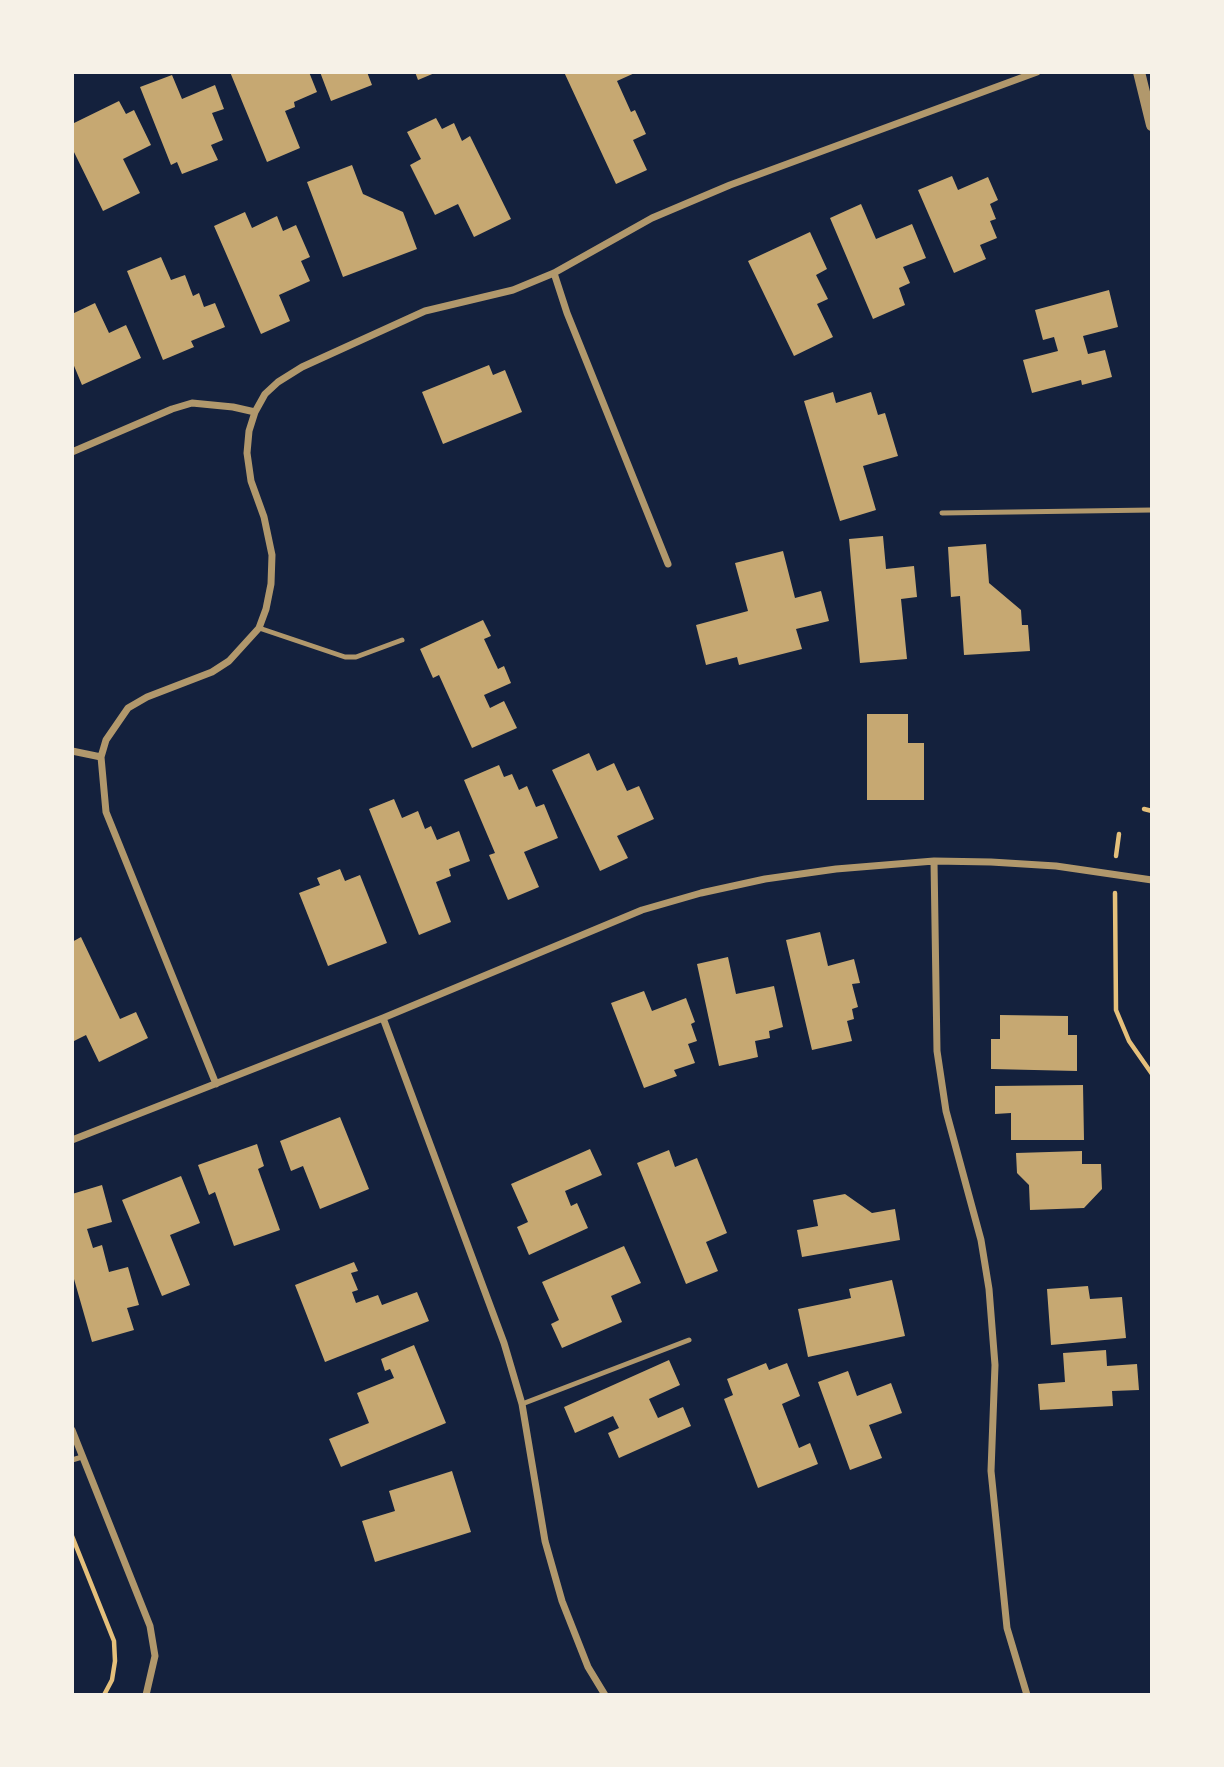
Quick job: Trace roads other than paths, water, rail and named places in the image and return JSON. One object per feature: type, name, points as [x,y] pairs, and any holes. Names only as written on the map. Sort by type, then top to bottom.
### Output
[{"type":"street","points":[[216,1084],[106,813],[101,757],[106,740],[128,708],[147,697],[212,672],[229,661],[259,628],[271,584],[272,555],[264,517],[251,481],[247,453],[249,431],[265,394],[303,367],[425,311],[513,290],[554,273],[652,218],[730,185],[1037,72]]},
{"type":"street","points":[[1139,72],[1152,125]]},
{"type":"street","points":[[554,273],[567,313],[668,564]]},
{"type":"street","points":[[72,453],[172,409],[192,403],[255,412]]},
{"type":"street","points":[[72,751],[101,757]]},
{"type":"street","points":[[72,1140],[383,1018],[642,909],[765,879],[836,869],[934,862],[991,862],[1056,866],[1152,880]]},
{"type":"street","points":[[934,862],[937,1051],[946,1111],[981,1240],[989,1289],[995,1365],[991,1471],[1007,1628],[1027,1695]]},
{"type":"street","points":[[383,1018],[504,1343],[522,1404],[545,1541],[562,1601],[588,1667],[605,1695]]},
{"type":"street","points":[[72,1430],[150,1626],[155,1656],[146,1695]]},
{"type":"lane","points":[[942,513],[1152,510]]},
{"type":"lane","points":[[259,628],[345,657],[356,657],[402,639]]},
{"type":"lane","points":[[522,1404],[689,1340]]},
{"type":"lane","points":[[72,1460],[82,1457]]}]
